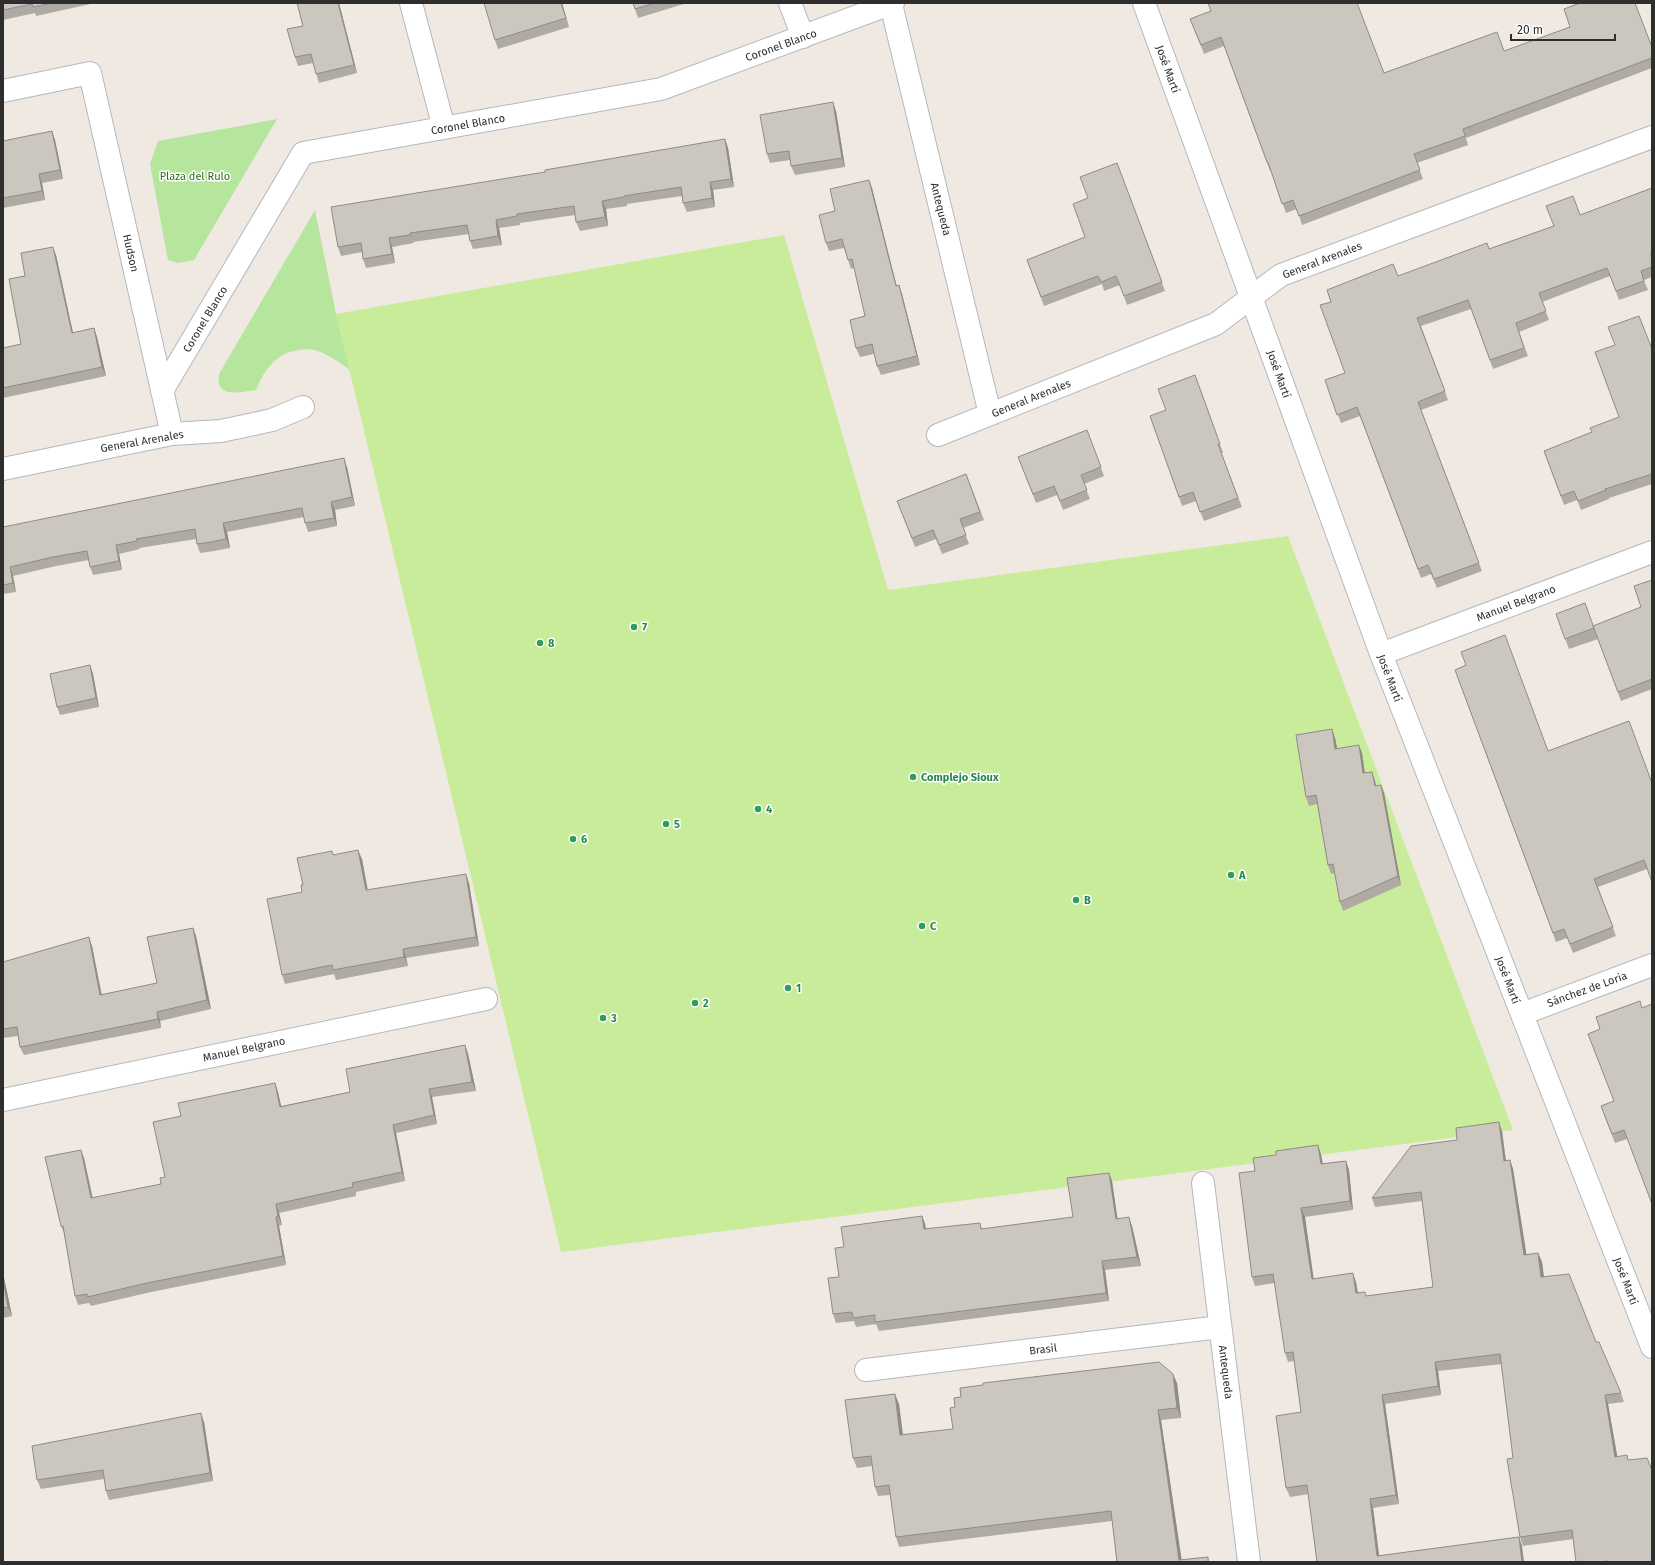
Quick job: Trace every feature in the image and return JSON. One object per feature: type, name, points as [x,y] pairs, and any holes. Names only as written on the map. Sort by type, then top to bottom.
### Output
[{"type":"street","points":[[411,3],[444,128]]},
{"type":"street","points":[[790,3],[803,36]]},
{"type":"street","name":"Coronel Blanco","points":[[162,390],[303,154],[661,89],[892,3]]},
{"type":"street","name":"Antequeda","points":[[892,3],[990,414]]},
{"type":"street","name":"José Martí","points":[[1144,3],[1381,654],[1652,1347]]},
{"type":"street","name":"Hudson","points":[[3,91],[90,73],[172,434]]},
{"type":"street","name":"General Arenales","points":[[938,435],[1216,324],[1281,275],[1652,137]]},
{"type":"street","name":"General Arenales","points":[[3,469],[172,434],[221,431],[272,420],[304,407]]},
{"type":"street","name":"Manuel Belgrano","points":[[1381,654],[1652,552]]},
{"type":"street","name":"Sánchez de Loria","points":[[1522,1014],[1652,965]]},
{"type":"street","name":"Manuel Belgrano","points":[[3,1100],[486,999]]},
{"type":"street","name":"Antequeda","points":[[1203,1183],[1250,1562]]},
{"type":"street","name":"Brasil","points":[[866,1370],[1220,1327]]},
{"type":"green space","name":"Plaza del Rulo","points":[[277,119],[194,260],[178,263],[168,260],[150,164],[158,141]]},
{"type":"green space","points":[[315,210],[336,314],[350,370],[333,358],[320,352],[311,349],[301,350],[291,352],[277,359],[267,369],[256,390],[236,392],[225,391],[219,382],[219,374]]},
{"type":"green space","name":"Complejo Sioux","points":[[784,235],[888,590],[1288,536],[1513,1130],[561,1252],[336,314]]},
{"type":"building","points":[[3,3],[53,3],[33,7],[32,4],[3,10]]},
{"type":"building","points":[[297,3],[338,3],[354,65],[316,74],[311,54],[295,57],[287,29],[303,26]]},
{"type":"building","points":[[484,3],[561,3],[566,18],[495,40]]},
{"type":"building","points":[[633,3],[655,3],[635,9]]},
{"type":"building","points":[[1208,3],[1357,3],[1384,73],[1497,32],[1504,51],[1570,27],[1564,9],[1580,3],[1635,3],[1652,47],[1652,58],[1463,129],[1465,136],[1414,154],[1420,170],[1299,216],[1293,200],[1282,204],[1268,162],[1221,37],[1201,45],[1190,19],[1211,11]]},
{"type":"building","points":[[833,102],[842,158],[791,166],[789,151],[767,154],[760,115]]},
{"type":"building","points":[[52,131],[60,170],[39,174],[42,191],[3,198],[3,141]]},
{"type":"building","points":[[725,139],[731,179],[710,182],[712,198],[683,203],[681,187],[602,201],[605,217],[576,222],[574,206],[517,214],[517,216],[496,220],[498,236],[470,241],[467,225],[410,233],[410,235],[389,238],[392,254],[363,259],[361,243],[338,247],[331,207],[545,172],[545,170]]},
{"type":"building","points":[[1117,163],[1162,282],[1124,296],[1116,276],[1101,282],[1098,276],[1041,297],[1027,260],[1085,237],[1073,204],[1088,198],[1080,177]]},
{"type":"building","points":[[869,180],[896,286],[899,285],[917,356],[877,366],[872,344],[856,348],[850,320],[865,316],[852,259],[848,260],[842,239],[826,243],[819,215],[835,211],[830,189]]},
{"type":"building","points":[[1652,188],[1652,267],[1641,271],[1644,281],[1616,291],[1607,268],[1539,293],[1546,311],[1516,323],[1524,348],[1490,360],[1468,300],[1417,318],[1445,391],[1418,402],[1479,563],[1434,579],[1428,565],[1418,569],[1357,407],[1337,415],[1325,380],[1345,373],[1320,305],[1331,302],[1327,290],[1393,264],[1398,276],[1487,243],[1489,249],[1554,226],[1546,206],[1573,196],[1580,215]]},
{"type":"building","points":[[53,247],[72,333],[94,328],[102,367],[3,388],[3,348],[21,344],[9,279],[25,276],[21,253]]},
{"type":"building","points":[[1639,316],[1652,349],[1652,474],[1605,489],[1606,490],[1578,501],[1574,491],[1561,496],[1544,451],[1592,432],[1590,428],[1619,417],[1595,352],[1615,345],[1608,327]]},
{"type":"building","points":[[1195,375],[1238,498],[1200,512],[1193,492],[1179,497],[1150,416],[1166,410],[1158,389]]},
{"type":"building","points":[[1087,430],[1101,467],[1081,475],[1087,490],[1060,501],[1054,486],[1033,494],[1018,457]]},
{"type":"building","points":[[344,458],[352,497],[331,502],[334,518],[305,523],[302,508],[223,523],[226,539],[211,542],[197,544],[195,529],[136,539],[137,541],[116,545],[119,561],[90,567],[87,551],[53,557],[10,567],[13,583],[3,585],[3,527]]},
{"type":"building","points":[[966,474],[980,512],[960,519],[966,535],[939,545],[933,530],[912,538],[897,501]]},
{"type":"building","points":[[1652,580],[1652,679],[1618,692],[1593,626],[1641,607],[1634,586]]},
{"type":"building","points":[[1585,603],[1594,628],[1565,639],[1556,614]]},
{"type":"building","points":[[1505,635],[1548,751],[1629,721],[1652,783],[1652,882],[1644,860],[1594,879],[1613,927],[1570,944],[1564,929],[1553,933],[1455,670],[1466,665],[1461,652]]},
{"type":"building","points":[[90,665],[96,698],[57,707],[50,674]]},
{"type":"building","points":[[1332,729],[1335,749],[1359,745],[1363,773],[1372,772],[1375,786],[1381,785],[1398,876],[1340,902],[1333,864],[1328,865],[1316,795],[1306,797],[1296,735]]},
{"type":"building","points":[[358,850],[366,890],[466,874],[476,937],[403,949],[404,957],[333,970],[332,965],[282,975],[267,899],[302,892],[301,885],[303,885],[297,858],[332,851],[333,855]]},
{"type":"building","points":[[193,928],[207,1000],[157,1012],[158,1019],[20,1047],[17,1027],[3,1029],[3,962],[89,937],[100,995],[157,983],[147,937]]},
{"type":"building","points":[[1640,1001],[1642,1008],[1652,1004],[1652,1204],[1624,1130],[1612,1134],[1601,1106],[1614,1101],[1588,1034],[1600,1029],[1596,1017]]},
{"type":"building","points":[[465,1045],[472,1082],[429,1089],[434,1115],[393,1125],[402,1172],[352,1183],[353,1187],[276,1204],[278,1216],[276,1217],[283,1256],[147,1283],[87,1297],[87,1294],[75,1296],[63,1226],[61,1226],[45,1157],[81,1150],[91,1198],[161,1184],[160,1178],[165,1177],[153,1122],[181,1116],[178,1103],[275,1083],[280,1107],[350,1092],[346,1069]]},
{"type":"building","points":[[1499,1122],[1504,1161],[1510,1160],[1524,1255],[1538,1253],[1541,1277],[1569,1274],[1596,1342],[1599,1342],[1621,1393],[1605,1395],[1615,1457],[1627,1455],[1628,1460],[1647,1458],[1652,1470],[1652,1562],[1576,1562],[1572,1530],[1520,1537],[1507,1459],[1513,1458],[1500,1354],[1435,1362],[1438,1386],[1382,1395],[1396,1495],[1370,1499],[1377,1556],[1519,1537],[1522,1562],[1317,1562],[1307,1485],[1286,1488],[1276,1416],[1301,1412],[1293,1352],[1285,1353],[1273,1274],[1252,1277],[1239,1173],[1255,1171],[1253,1158],[1276,1155],[1276,1151],[1318,1145],[1321,1164],[1346,1161],[1350,1201],[1301,1208],[1312,1279],[1353,1273],[1356,1293],[1365,1292],[1366,1296],[1433,1287],[1421,1192],[1372,1198],[1411,1146],[1457,1140],[1456,1128]]},
{"type":"building","points":[[1109,1173],[1116,1219],[1129,1217],[1137,1257],[1102,1261],[1106,1293],[875,1322],[875,1315],[853,1318],[852,1312],[833,1314],[828,1278],[839,1277],[835,1248],[844,1247],[841,1227],[922,1216],[924,1229],[980,1223],[981,1229],[1073,1217],[1067,1178]]},
{"type":"building","points":[[3,1280],[8,1307],[3,1308]]},
{"type":"building","points":[[1159,1362],[1173,1374],[1177,1408],[1158,1410],[1179,1560],[1208,1557],[1208,1562],[1117,1562],[1111,1511],[896,1537],[889,1485],[875,1487],[871,1456],[853,1458],[845,1400],[895,1394],[900,1435],[953,1429],[950,1408],[955,1407],[954,1398],[961,1397],[960,1388],[983,1385],[983,1383]]},
{"type":"building","points":[[201,1413],[210,1473],[106,1491],[103,1470],[37,1480],[32,1446]]},
{"type":"place","name":"7","points":[[634,627]]},
{"type":"place","name":"8","points":[[540,643]]},
{"type":"place","name":"Complejo Sioux","points":[[913,777]]},
{"type":"place","name":"4","points":[[758,809]]},
{"type":"place","name":"5","points":[[666,824]]},
{"type":"place","name":"6","points":[[573,839]]},
{"type":"place","name":"A","points":[[1231,875]]},
{"type":"place","name":"B","points":[[1076,900]]},
{"type":"place","name":"C","points":[[922,926]]},
{"type":"place","name":"1","points":[[788,988]]},
{"type":"place","name":"2","points":[[695,1003]]},
{"type":"place","name":"3","points":[[603,1018]]}]
